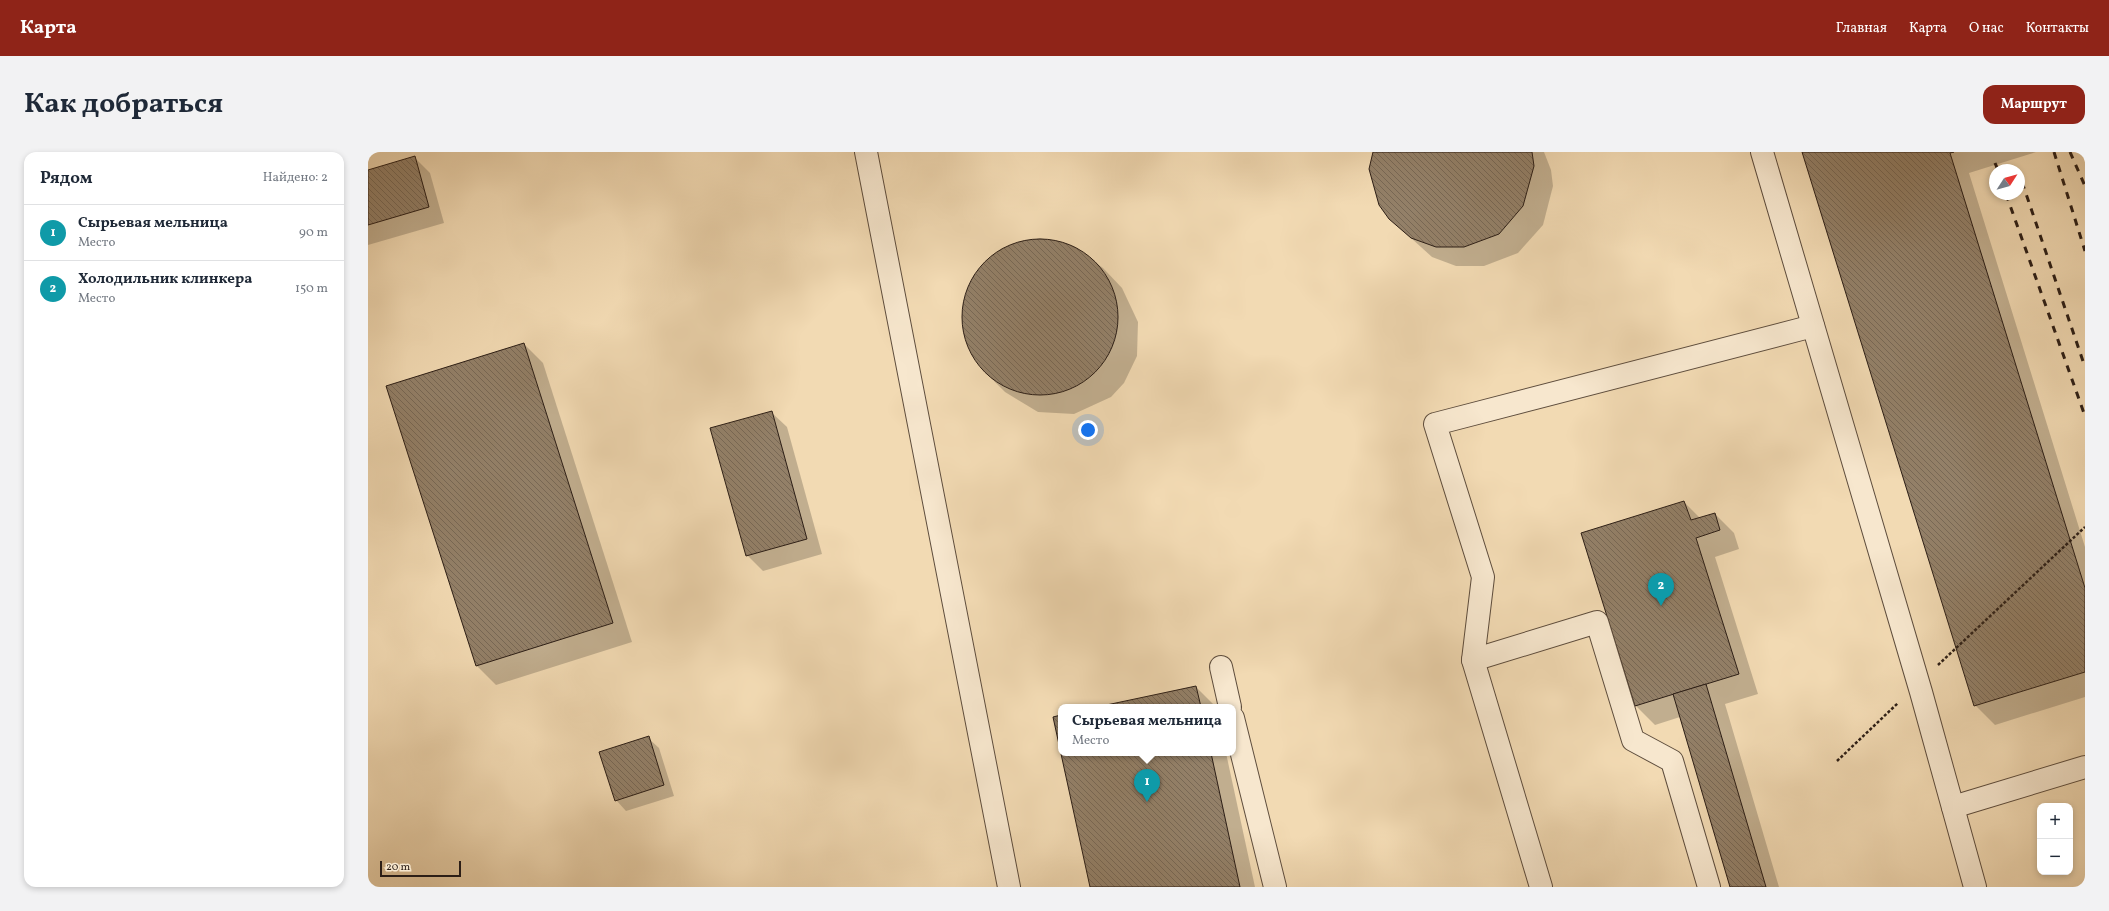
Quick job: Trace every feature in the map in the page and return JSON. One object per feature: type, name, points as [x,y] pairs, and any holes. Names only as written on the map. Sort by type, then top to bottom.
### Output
[{"type":"street","points":[[866,152],[1010,887]]},
{"type":"street","points":[[1762,152],[1916,676],[1975,887]]},
{"type":"street","points":[[1541,887],[1473,660],[1483,577],[1435,424],[1813,326]]},
{"type":"street","points":[[1473,660],[1597,622],[1632,740],[1672,761],[1709,887]]},
{"type":"street","points":[[1221,667],[1229,704]]},
{"type":"street","points":[[1236,730],[1276,887]]},
{"type":"street","points":[[1953,807],[2085,767]]},
{"type":"path","points":[[1935,668],[2085,527]]},
{"type":"path","points":[[1837,761],[1901,701]]},
{"type":"building","points":[[1373,152],[1532,152],[1534,166],[1523,206],[1499,234],[1464,247],[1436,247],[1411,238],[1389,219],[1379,205],[1369,169]]},
{"type":"building","points":[[1802,152],[1954,152],[1950,153],[2085,588],[2085,672],[1974,706]]},
{"type":"building","points":[[415,156],[429,207],[368,225],[368,170]]},
{"type":"building","points":[[1032,239],[1048,239],[1063,242],[1077,248],[1090,256],[1101,267],[1115,294],[1118,317],[1117,332],[1109,354],[1101,367],[1090,378],[1063,392],[1048,395],[1032,395],[1017,392],[1003,386],[990,378],[979,367],[965,340],[962,325],[962,309],[965,294],[971,280],[979,267],[990,256],[1017,242]]},
{"type":"building","points":[[524,343],[613,623],[476,666],[386,386]]},
{"type":"building","points":[[772,411],[807,539],[746,556],[710,428]]},
{"type":"building","points":[[1684,501],[1691,520],[1715,513],[1720,530],[1696,538],[1739,674],[1635,706],[1581,533]]},
{"type":"building","points":[[1706,684],[1766,887],[1730,887],[1673,694]]},
{"type":"building","points":[[1196,686],[1200,704],[1111,704]]},
{"type":"building","points":[[1058,716],[1058,740],[1053,717]]},
{"type":"building","points":[[649,736],[664,785],[615,801],[599,752]]},
{"type":"building","points":[[1061,756],[1212,756],[1240,887],[1090,887]]},
{"type":"railway","points":[[2054,152],[2085,251]]},
{"type":"railway","points":[[2070,152],[2085,186]]},
{"type":"railway","points":[[2025,191],[2085,367]]},
{"type":"railway","points":[[2008,200],[2085,416]]},
{"type":"place","name":"Холодильник клинкера","points":[[1661,606]]},
{"type":"place","name":"Сырьевая мельница","points":[[1147,802]]}]
